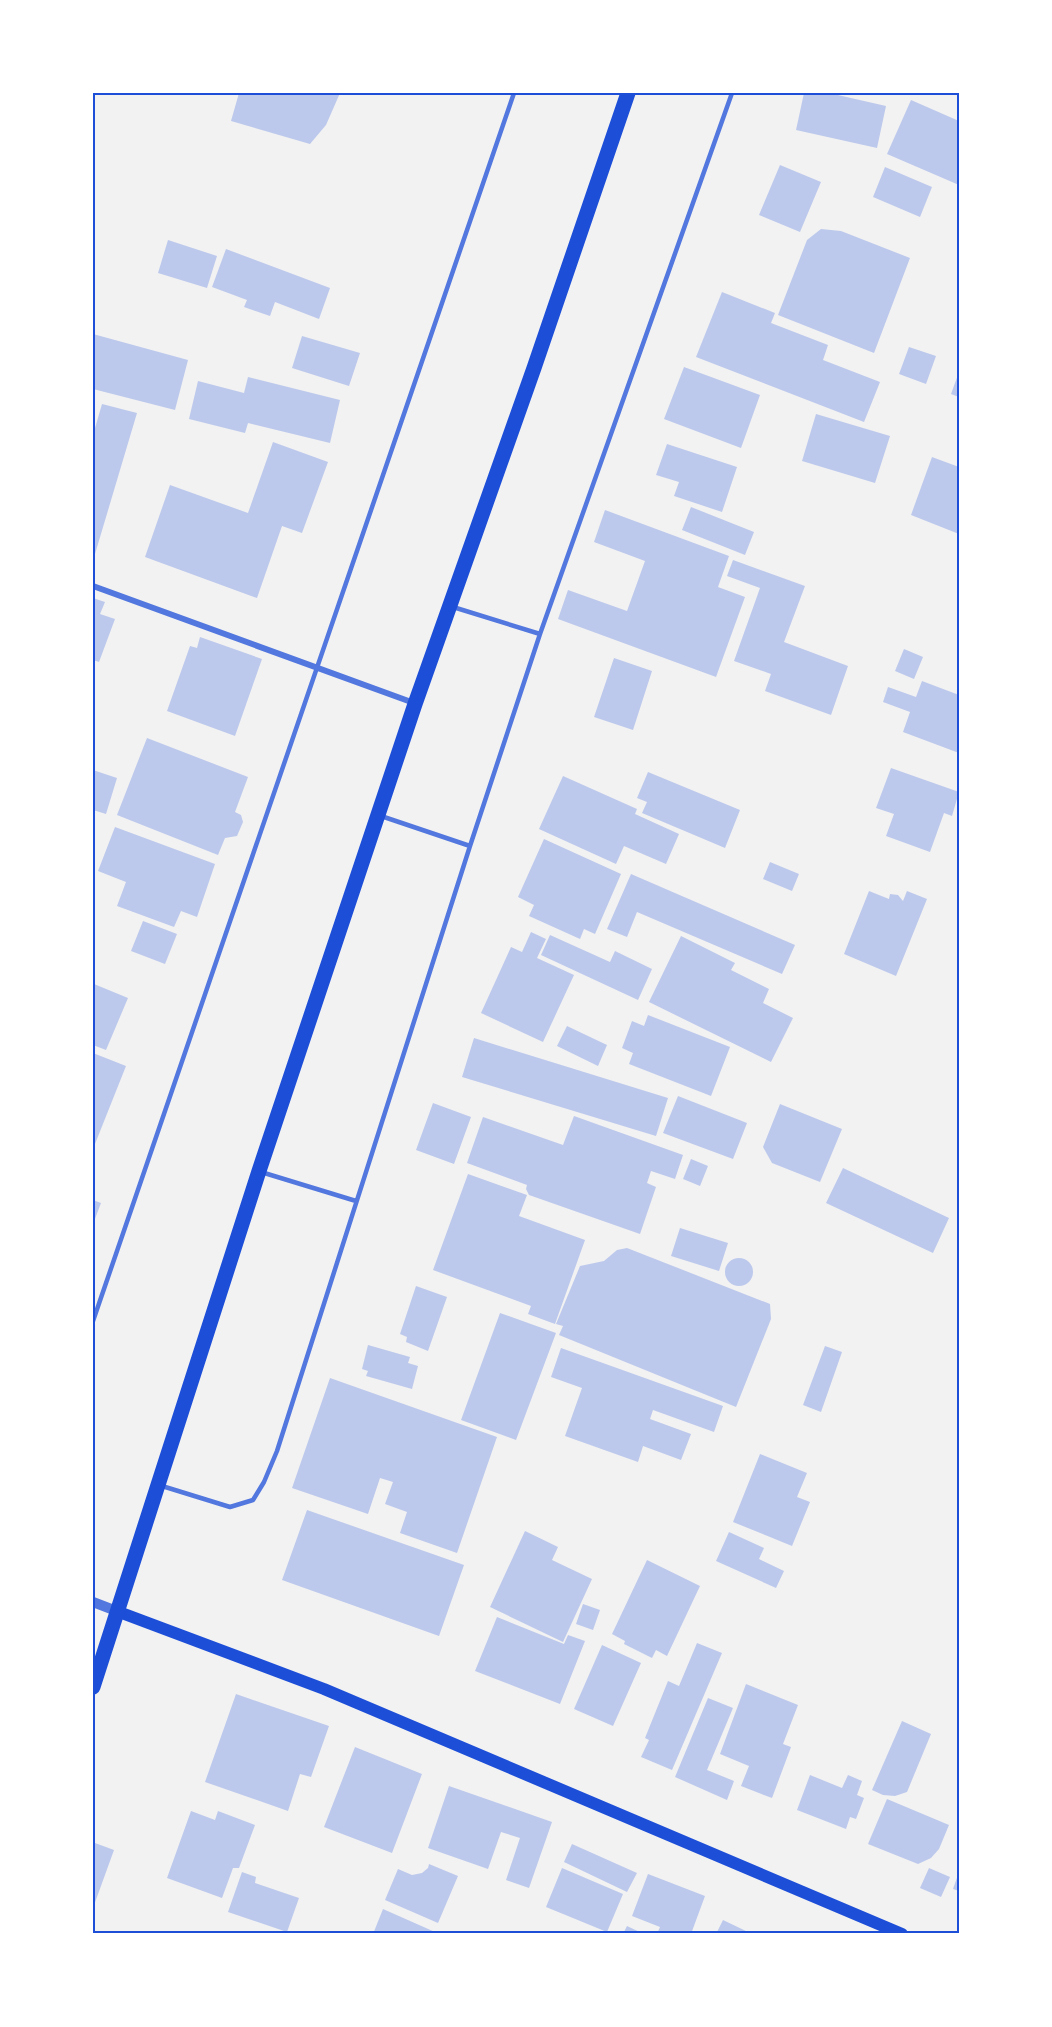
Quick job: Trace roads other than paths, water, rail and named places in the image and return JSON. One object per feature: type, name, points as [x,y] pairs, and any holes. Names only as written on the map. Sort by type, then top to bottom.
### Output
[{"type":"main road","points":[[93,1687],[259,1171],[415,704],[628,93]]},
{"type":"main road","points":[[118,1612],[324,1689],[902,1934]]},
{"type":"street","points":[[93,586],[415,704]]},
{"type":"street","points":[[93,1602],[118,1612]]},
{"type":"lane","points":[[93,1321],[514,93]]},
{"type":"lane","points":[[159,1485],[230,1507],[253,1500],[264,1482],[277,1451],[540,633],[732,93]]},
{"type":"lane","points":[[450,606],[540,633]]},
{"type":"lane","points":[[378,815],[470,846]]},
{"type":"lane","points":[[259,1171],[356,1201]]}]
